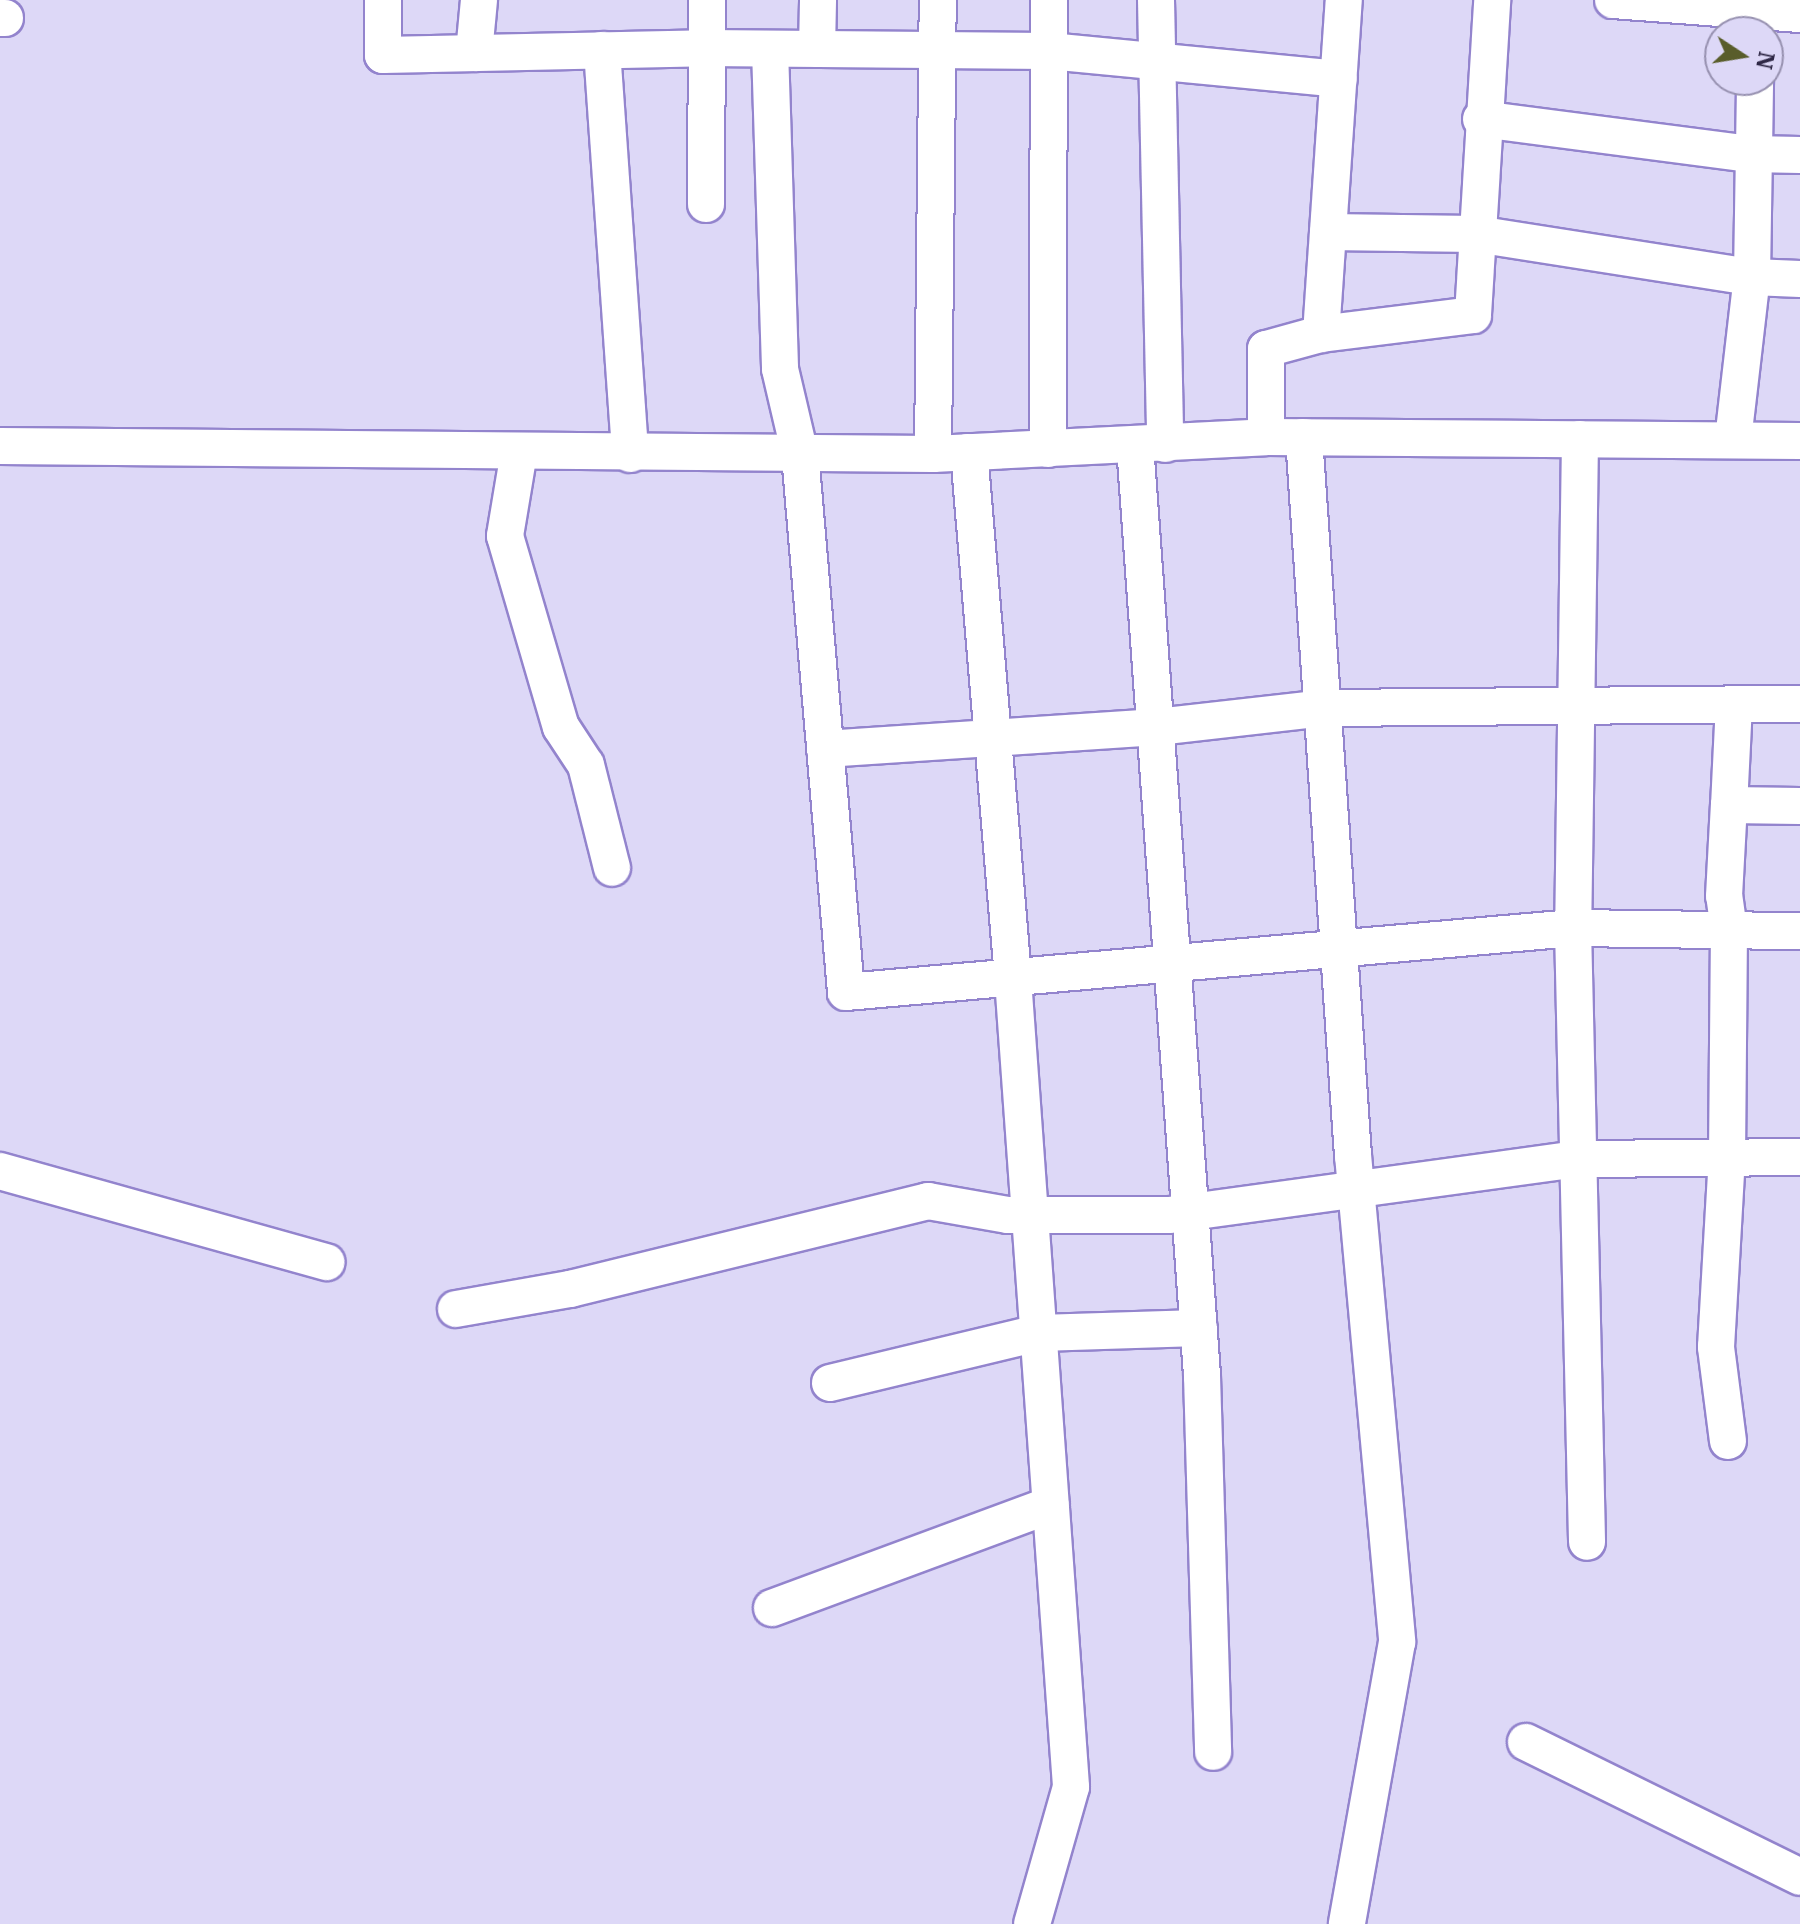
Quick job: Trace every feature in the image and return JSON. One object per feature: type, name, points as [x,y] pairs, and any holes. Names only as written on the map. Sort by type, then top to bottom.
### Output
[{"type":"street","points":[[383,0],[383,55],[705,48],[1049,51],[1339,79]]},
{"type":"street","points":[[474,53],[479,0]]},
{"type":"street","points":[[706,204],[707,0]]},
{"type":"street","points":[[817,49],[818,0]]},
{"type":"street","points":[[933,454],[938,0]]},
{"type":"street","points":[[1048,449],[1049,0]]},
{"type":"street","points":[[1156,0],[1150,444],[1157,727],[1199,1328],[1213,1752]]},
{"type":"street","points":[[1321,334],[1344,0]]},
{"type":"street","points":[[1266,437],[1266,349],[1321,334],[1473,315],[1481,119],[1492,0]]},
{"type":"street","points":[[1613,0],[1758,15],[1800,14]]},
{"type":"street","points":[[770,49],[780,369],[800,454],[846,992],[1573,928],[1800,931]]},
{"type":"street","points":[[602,50],[630,454]]},
{"type":"street","points":[[1733,440],[1752,277],[1751,154],[1754,96]]},
{"type":"street","points":[[1481,119],[1751,154],[1800,155]]},
{"type":"street","points":[[1328,232],[1476,234],[1752,277],[1800,279]]},
{"type":"street","points":[[0,446],[630,454],[933,454],[1266,437],[1800,441]]},
{"type":"street","points":[[1304,437],[1356,1190],[1397,1642],[1347,1924]]},
{"type":"street","points":[[1580,439],[1573,928],[1587,1542]]},
{"type":"street","points":[[519,452],[505,536],[561,727],[586,765],[612,868]]},
{"type":"street","points":[[969,452],[1013,977],[1071,1787],[1032,1924]]},
{"type":"street","points":[[1728,1441],[1716,1347],[1727,1158],[1729,930],[1724,896],[1734,704]]},
{"type":"street","points":[[825,749],[1157,727],[1322,708],[1800,704]]},
{"type":"street","points":[[1729,805],[1800,806]]},
{"type":"street","points":[[456,1309],[570,1289],[928,1201],[1030,1215],[1190,1213],[1578,1159],[1800,1157]]},
{"type":"street","points":[[0,1171],[327,1262]]},
{"type":"street","points":[[830,1383],[1039,1333],[1199,1328]]},
{"type":"street","points":[[772,1608],[1051,1505]]},
{"type":"street","points":[[1526,1742],[1800,1877]]}]
